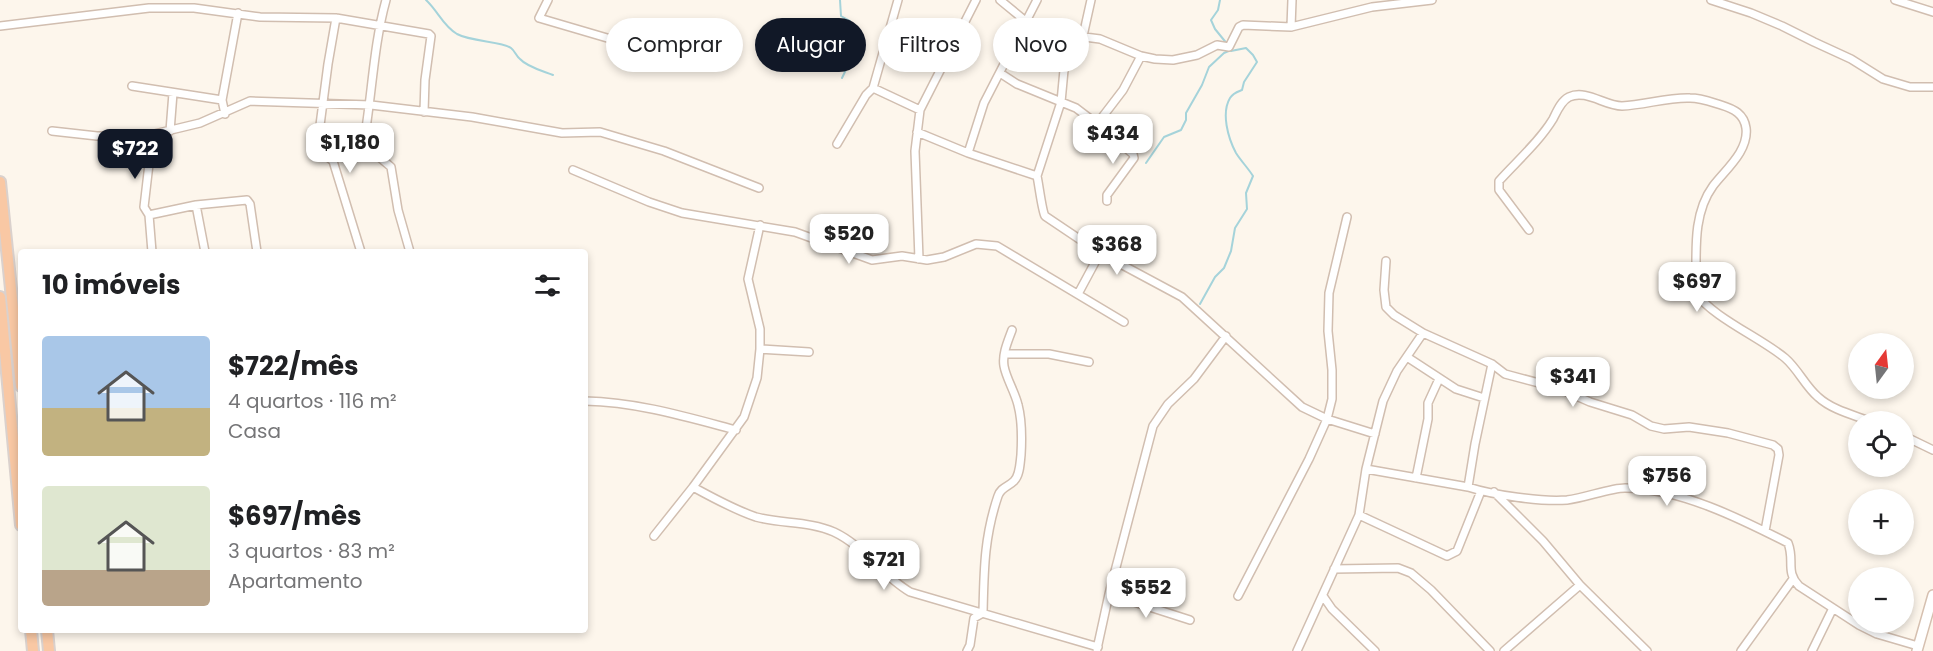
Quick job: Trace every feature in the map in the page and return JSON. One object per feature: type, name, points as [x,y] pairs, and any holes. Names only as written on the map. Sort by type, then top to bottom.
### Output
[{"type":"highway","points":[[0,182],[18,357]]},
{"type":"highway","points":[[0,297],[18,492]]},
{"type":"highway","points":[[31,633],[33,651]]},
{"type":"highway","points":[[47,633],[49,651]]},
{"type":"main road","points":[[1918,649],[1933,595]]},
{"type":"street","points":[[386,0],[380,24],[371,105],[363,150],[378,156],[391,167],[398,210],[409,249]]},
{"type":"street","points":[[548,0],[539,18],[606,38]]},
{"type":"street","points":[[837,144],[866,95],[873,88],[898,0]]},
{"type":"street","points":[[919,259],[915,151],[920,110],[976,0]]},
{"type":"street","points":[[1000,0],[1023,18]]},
{"type":"street","points":[[1028,18],[1037,0]]},
{"type":"street","points":[[1087,18],[1091,0]]},
{"type":"street","points":[[1291,27],[1292,0]]},
{"type":"street","points":[[1089,37],[1100,39],[1141,56],[1173,60],[1197,55],[1216,45],[1229,47],[1239,27],[1243,25],[1291,27],[1372,7],[1432,0]]},
{"type":"street","points":[[1711,0],[1782,26],[1851,58],[1883,79],[1910,87],[1933,87]]},
{"type":"street","points":[[1895,0],[1912,2],[1933,12]]},
{"type":"street","points":[[0,26],[149,8],[194,8],[260,17],[336,18],[380,24],[431,36],[424,80],[424,112]]},
{"type":"street","points":[[225,114],[222,100],[238,13]]},
{"type":"street","points":[[336,18],[318,148],[333,160],[360,249]]},
{"type":"street","points":[[1097,124],[1134,73],[1141,56]]},
{"type":"street","points":[[1064,72],[1061,102],[1037,176],[1042,212],[1045,216],[1100,253],[1182,297],[1302,407],[1327,419],[1376,434]]},
{"type":"street","points":[[968,153],[984,103],[1000,73],[1017,84],[1076,108],[1133,154],[1134,158],[1107,195],[1107,201]]},
{"type":"street","points":[[132,86],[222,100]]},
{"type":"street","points":[[873,88],[920,110]]},
{"type":"street","points":[[170,131],[173,93]]},
{"type":"street","points":[[1530,230],[1499,190],[1499,181],[1546,129],[1562,102],[1570,96],[1592,97],[1603,103],[1624,106],[1689,98],[1731,108],[1742,116],[1746,129],[1744,142],[1737,158],[1713,187],[1698,215],[1696,293],[1707,306],[1768,344],[1787,360],[1817,397],[1848,413]]},
{"type":"street","points":[[52,130],[97,136],[146,136],[200,123],[225,114],[250,101],[371,105],[472,117],[562,133],[600,132],[664,151],[759,188]]},
{"type":"street","points":[[917,132],[968,153],[1037,176]]},
{"type":"street","points":[[146,136],[149,164],[144,207],[149,215],[152,249]]},
{"type":"street","points":[[573,170],[649,202],[682,213],[795,232],[872,260],[902,256],[919,259],[944,257],[976,244],[988,244],[1003,249],[1124,322]]},
{"type":"street","points":[[149,215],[196,205],[247,200],[250,204],[257,249]]},
{"type":"street","points":[[196,205],[203,249]]},
{"type":"street","points":[[1238,596],[1309,459],[1327,419],[1332,399],[1328,332],[1329,293],[1347,217]]},
{"type":"street","points":[[654,537],[744,417],[757,378],[760,349],[759,329],[748,279],[760,225]]},
{"type":"street","points":[[1078,294],[1100,253]]},
{"type":"street","points":[[1386,261],[1384,290],[1386,307],[1394,315],[1423,333],[1492,364],[1505,374],[1558,388],[1590,402],[1632,415],[1651,426],[1664,429],[1689,427],[1728,433],[1773,445],[1779,455],[1765,531]]},
{"type":"street","points":[[983,613],[985,547],[999,493],[1016,477],[1021,455],[1020,418],[1004,366],[1012,330]]},
{"type":"street","points":[[1297,651],[1359,515],[1366,469],[1383,401],[1397,371],[1423,333]]},
{"type":"street","points":[[693,487],[757,517],[812,525],[851,541],[889,578],[910,592],[1097,649],[1153,426],[1168,404],[1194,379],[1226,336]]},
{"type":"street","points":[[760,349],[809,352]]},
{"type":"street","points":[[1005,354],[1049,354],[1089,362]]},
{"type":"street","points":[[1407,357],[1456,389],[1484,398]]},
{"type":"street","points":[[1468,487],[1492,364]]},
{"type":"street","points":[[1416,478],[1428,419],[1428,403],[1439,379]]},
{"type":"street","points":[[588,401],[651,409],[736,430]]},
{"type":"street","points":[[1914,441],[1933,450]]},
{"type":"street","points":[[1366,469],[1481,491],[1538,499],[1566,500],[1624,488],[1685,498],[1788,543],[1792,552],[1790,571],[1792,579],[1799,586],[1877,634],[1918,649]]},
{"type":"street","points":[[1359,515],[1447,556],[1456,551],[1481,491]]},
{"type":"street","points":[[1494,492],[1543,542],[1580,585],[1647,651]]},
{"type":"street","points":[[1334,569],[1398,568],[1411,573],[1431,590],[1490,651]]},
{"type":"street","points":[[1741,651],[1792,579]]},
{"type":"street","points":[[1504,651],[1580,585]]},
{"type":"street","points":[[1109,594],[1190,620]]},
{"type":"street","points":[[1323,596],[1332,609],[1375,651]]},
{"type":"street","points":[[1812,651],[1833,608]]},
{"type":"street","points":[[967,651],[974,618],[983,613]]},
{"type":"waterway","points":[[426,0],[448,27],[457,34],[470,39],[507,46],[527,64],[553,75]]},
{"type":"waterway","points":[[840,0],[841,16],[850,21],[845,39],[852,57],[842,78]]},
{"type":"waterway","points":[[1220,0],[1218,10],[1211,20],[1228,45]]},
{"type":"waterway","points":[[1200,304],[1215,277],[1224,268],[1231,251],[1235,228],[1247,209],[1246,193],[1253,176],[1233,147],[1228,133],[1226,111],[1230,98],[1242,90],[1244,82],[1257,62],[1246,48],[1231,51]]},
{"type":"waterway","points":[[1146,163],[1164,137],[1181,130],[1186,120],[1186,113],[1209,67],[1224,53],[1231,50]]}]
